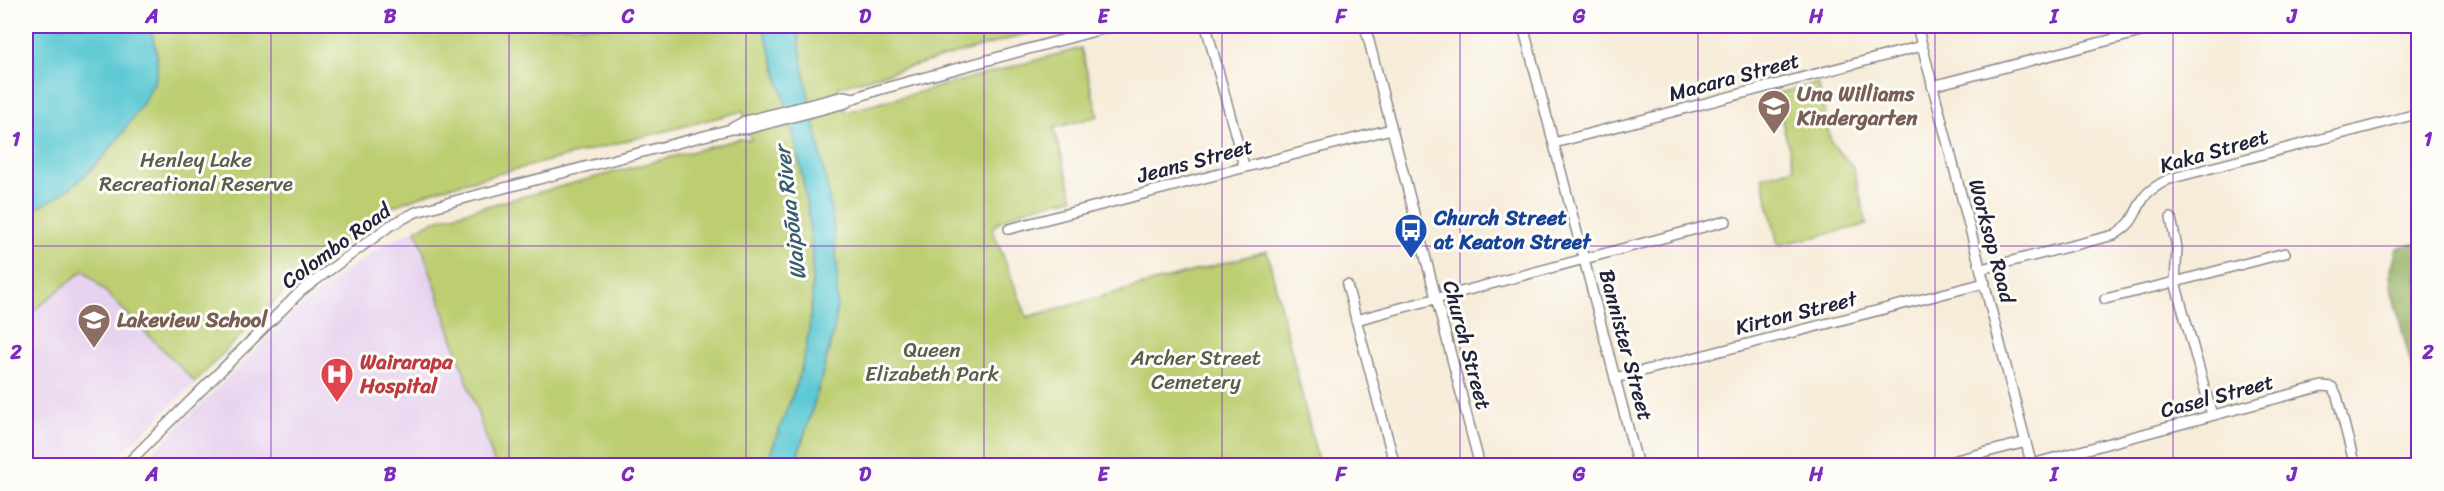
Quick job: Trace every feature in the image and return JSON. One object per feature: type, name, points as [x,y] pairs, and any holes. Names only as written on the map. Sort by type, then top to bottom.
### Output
[{"type":"street","name":"Colombo Road","points":[[125,465],[301,291],[391,225],[417,212],[848,99],[1113,26]]},
{"type":"street","points":[[1206,26],[1244,166]]},
{"type":"street","name":"Church Street","points":[[1365,26],[1480,465]]},
{"type":"street","name":"Bannister Street","points":[[1523,26],[1638,465]]},
{"type":"street","name":"Worksop Road","points":[[1917,26],[2032,465]]},
{"type":"street","points":[[1932,86],[2164,26]]},
{"type":"street","name":"Macara Street","points":[[1554,143],[1922,46]]},
{"type":"street","name":"Kaka Street","points":[[1980,269],[2114,234],[2128,226],[2150,191],[2169,179],[2409,116]]},
{"type":"street","name":"Jeans Street","points":[[1009,229],[1391,129]]},
{"type":"street","points":[[2171,218],[2177,248],[2175,282],[2212,415]]},
{"type":"street","points":[[1356,320],[1726,221]]},
{"type":"street","points":[[2105,299],[2285,253]]},
{"type":"street","name":"Kirton Street","points":[[1615,378],[1985,283]]},
{"type":"street","points":[[1347,285],[1395,465]]},
{"type":"street","name":"Casel Street","points":[[2032,465],[2322,386],[2332,387],[2337,396],[2355,465]]},
{"type":"street","points":[[1933,465],[2026,441]]},
{"type":"shaded area","name":"Wairarapa Hospital","points":[[416,229],[495,465],[139,466],[293,313],[344,272],[386,244]]},
{"type":"shaded area","name":"Lakeview School","points":[[84,270],[195,382],[109,465],[26,466],[26,317]]},
{"type":"green space","name":"Henley Lake Recreational Reserve","points":[[26,26],[763,26],[796,145],[810,226],[813,267],[811,307],[803,362],[767,465],[495,465],[416,229],[442,218],[739,139],[751,140],[743,111],[436,190],[394,206],[298,277],[195,382],[84,270],[26,317]]},
{"type":"green space","name":"Queen Elizabeth Park","points":[[797,26],[1055,26],[838,87],[846,112],[1081,48],[1098,116],[1054,128],[1073,198],[1019,212],[992,228],[1027,317],[1267,251],[1319,465],[794,466],[833,334],[837,287],[836,249],[831,211]]},
{"type":"green space","points":[[1818,83],[1831,142],[1853,167],[1867,225],[1778,245],[1762,177],[1794,168],[1775,94]]},
{"type":"green space","points":[[2418,242],[2418,391],[2392,292],[2390,274],[2397,248]]},
{"type":"water","points":[[26,26],[150,26],[157,63],[156,76],[146,97],[123,132],[100,160],[74,185],[26,213]]},
{"type":"water","points":[[763,26],[797,26],[802,63],[825,174],[836,249],[835,325],[815,400],[794,465],[767,465],[799,377],[806,348],[811,307],[810,226],[796,145]]},
{"type":"waterway","points":[[2417,466],[2413,457],[2413,448],[2418,431]]},
{"type":"place","name":"Una Williams Kindergarten","points":[[1774,135]]},
{"type":"place","name":"Church Street at Keaton Street","points":[[1411,259]]},
{"type":"place","name":"Lakeview School","points":[[94,349]]},
{"type":"place","name":"Wairarapa Hospital","points":[[337,403]]},
{"type":"water label","name":"Waipōua River","points":[[790,213]]},
{"type":"park label","name":"Archer Street Cemetery","points":[[1196,370]]}]
